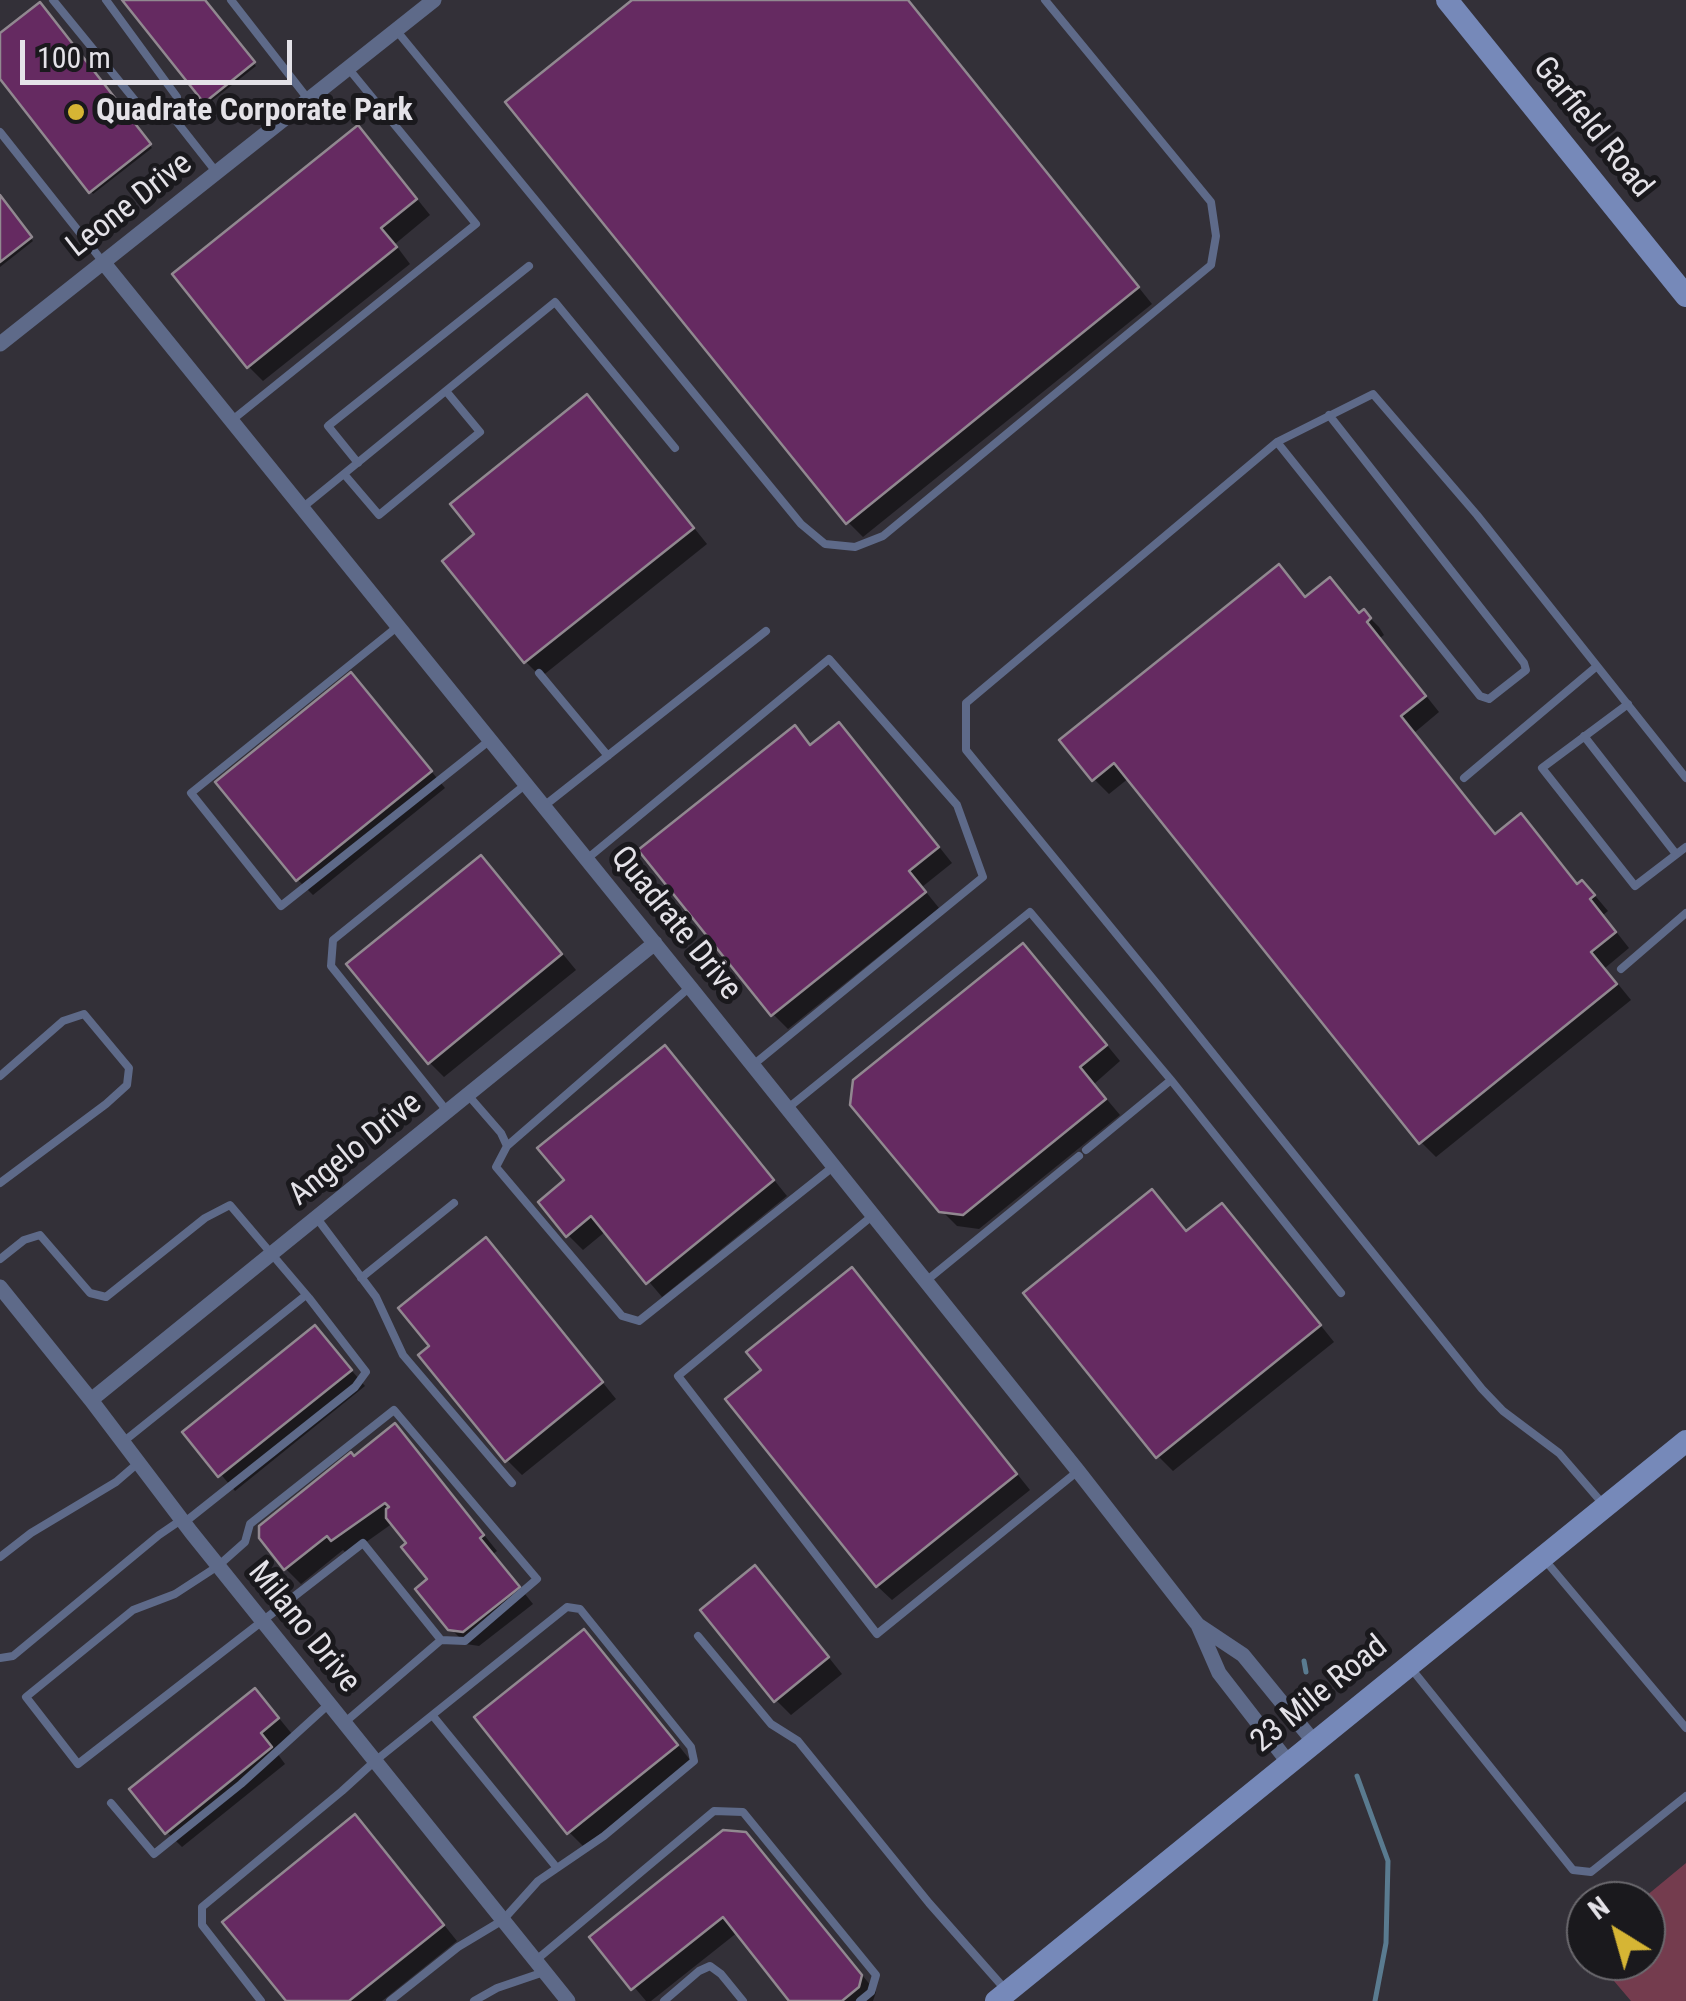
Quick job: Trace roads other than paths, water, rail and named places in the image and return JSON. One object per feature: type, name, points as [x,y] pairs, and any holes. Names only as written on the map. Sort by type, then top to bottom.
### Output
[{"type":"main road","name":"Garfield Road","points":[[1447,0],[1686,296]]},
{"type":"main road","name":"23 Mile Road","points":[[1001,1996],[1606,1506],[1683,1448]]},
{"type":"street","name":"Leone Drive","points":[[0,344],[434,0]]},
{"type":"street","name":"Quadrate Drive","points":[[103,262],[1078,1470],[1198,1625],[1219,1672],[1288,1762]]},
{"type":"street","name":"Angelo Drive","points":[[91,1400],[655,943]]},
{"type":"street","name":"Milano Drive","points":[[0,1287],[262,1622],[568,2001]]},
{"type":"street","name":"Quadrate Drive","points":[[1198,1625],[1243,1655],[1314,1742]]},
{"type":"lane","points":[[54,0],[151,120],[173,117]]},
{"type":"lane","points":[[106,0],[178,97],[173,117]]},
{"type":"lane","points":[[231,0],[308,100]]},
{"type":"lane","points":[[396,30],[801,524],[825,544],[856,548],[883,536],[1210,265],[1216,236],[1211,202],[1046,0]]},
{"type":"lane","points":[[231,421],[476,224],[348,68]]},
{"type":"lane","points":[[173,117],[217,173]]},
{"type":"lane","points":[[0,132],[103,262]]},
{"type":"lane","points":[[358,463],[328,426],[529,266]]},
{"type":"lane","points":[[302,508],[556,302],[674,448]]},
{"type":"lane","points":[[344,474],[378,516],[480,432],[446,391]]},
{"type":"lane","points":[[1606,1506],[1559,1453],[1503,1411],[1482,1389],[966,750],[966,702],[1277,442],[1373,394],[1478,515],[1686,778]]},
{"type":"lane","points":[[1277,442],[1480,696],[1490,699],[1526,670],[1524,663],[1329,416]]},
{"type":"lane","points":[[398,626],[192,793],[281,906],[490,740]]},
{"type":"lane","points":[[544,806],[766,631]]},
{"type":"lane","points":[[587,859],[829,659],[957,804],[983,877],[753,1065]]},
{"type":"lane","points":[[1464,778],[1598,666]]},
{"type":"lane","points":[[539,673],[608,756]]},
{"type":"lane","points":[[1628,704],[1542,768],[1635,886],[1686,847]]},
{"type":"lane","points":[[1584,736],[1676,854]]},
{"type":"lane","points":[[447,1111],[330,966],[333,940],[526,784]]},
{"type":"lane","points":[[788,1108],[1030,912],[1341,1293]]},
{"type":"lane","points":[[1622,969],[1686,913]]},
{"type":"lane","points":[[690,987],[507,1146],[496,1167],[622,1316],[639,1321],[834,1166]]},
{"type":"lane","points":[[0,1076],[63,1021],[84,1014],[128,1068],[127,1084],[106,1104],[0,1184]]},
{"type":"lane","points":[[926,1281],[1171,1080]]},
{"type":"lane","points":[[468,1094],[507,1146]]},
{"type":"lane","points":[[362,1278],[454,1203]]},
{"type":"lane","points":[[0,1259],[24,1240],[40,1236],[90,1293],[106,1297],[205,1218],[230,1205],[366,1372],[355,1387],[183,1521],[158,1535],[13,1656],[0,1658]]},
{"type":"lane","points":[[873,1215],[678,1376],[877,1634],[1078,1470]]},
{"type":"lane","points":[[316,1218],[376,1296],[403,1355],[512,1483]]},
{"type":"lane","points":[[123,1442],[306,1295]]},
{"type":"lane","points":[[344,1722],[441,1640],[464,1641],[537,1579],[394,1410],[250,1524],[245,1542],[218,1566],[175,1594],[133,1610],[26,1698],[78,1764],[363,1544],[441,1640]]},
{"type":"lane","points":[[0,1558],[31,1533],[116,1482],[138,1463]]},
{"type":"lane","points":[[1542,1558],[1686,1728]]},
{"type":"lane","points":[[261,2001],[202,1924],[202,1907],[568,1607],[580,1609],[691,1747],[694,1761],[604,1836],[538,1881],[503,1920],[458,1948],[390,2001]]},
{"type":"lane","points":[[698,1636],[770,1724],[798,1742],[1001,1996]]},
{"type":"lane","points":[[1408,1666],[1572,1870],[1592,1872],[1686,1796]]},
{"type":"lane","points":[[111,1803],[154,1854],[242,1784],[329,1704]]},
{"type":"lane","points":[[433,1716],[557,1868]]},
{"type":"lane","points":[[474,2001],[540,1966],[714,1812],[744,1812],[876,1975],[872,1992],[860,2001]]},
{"type":"lane","points":[[664,2001],[698,1971],[710,1966],[743,2001]]},
{"type":"waterway","points":[[1304,1661],[1306,1672]]},
{"type":"waterway","points":[[1357,1776],[1388,1861],[1386,1943],[1375,2001]]},
{"type":"place","name":"Quadrate Corporate Park","points":[[76,112]]}]
